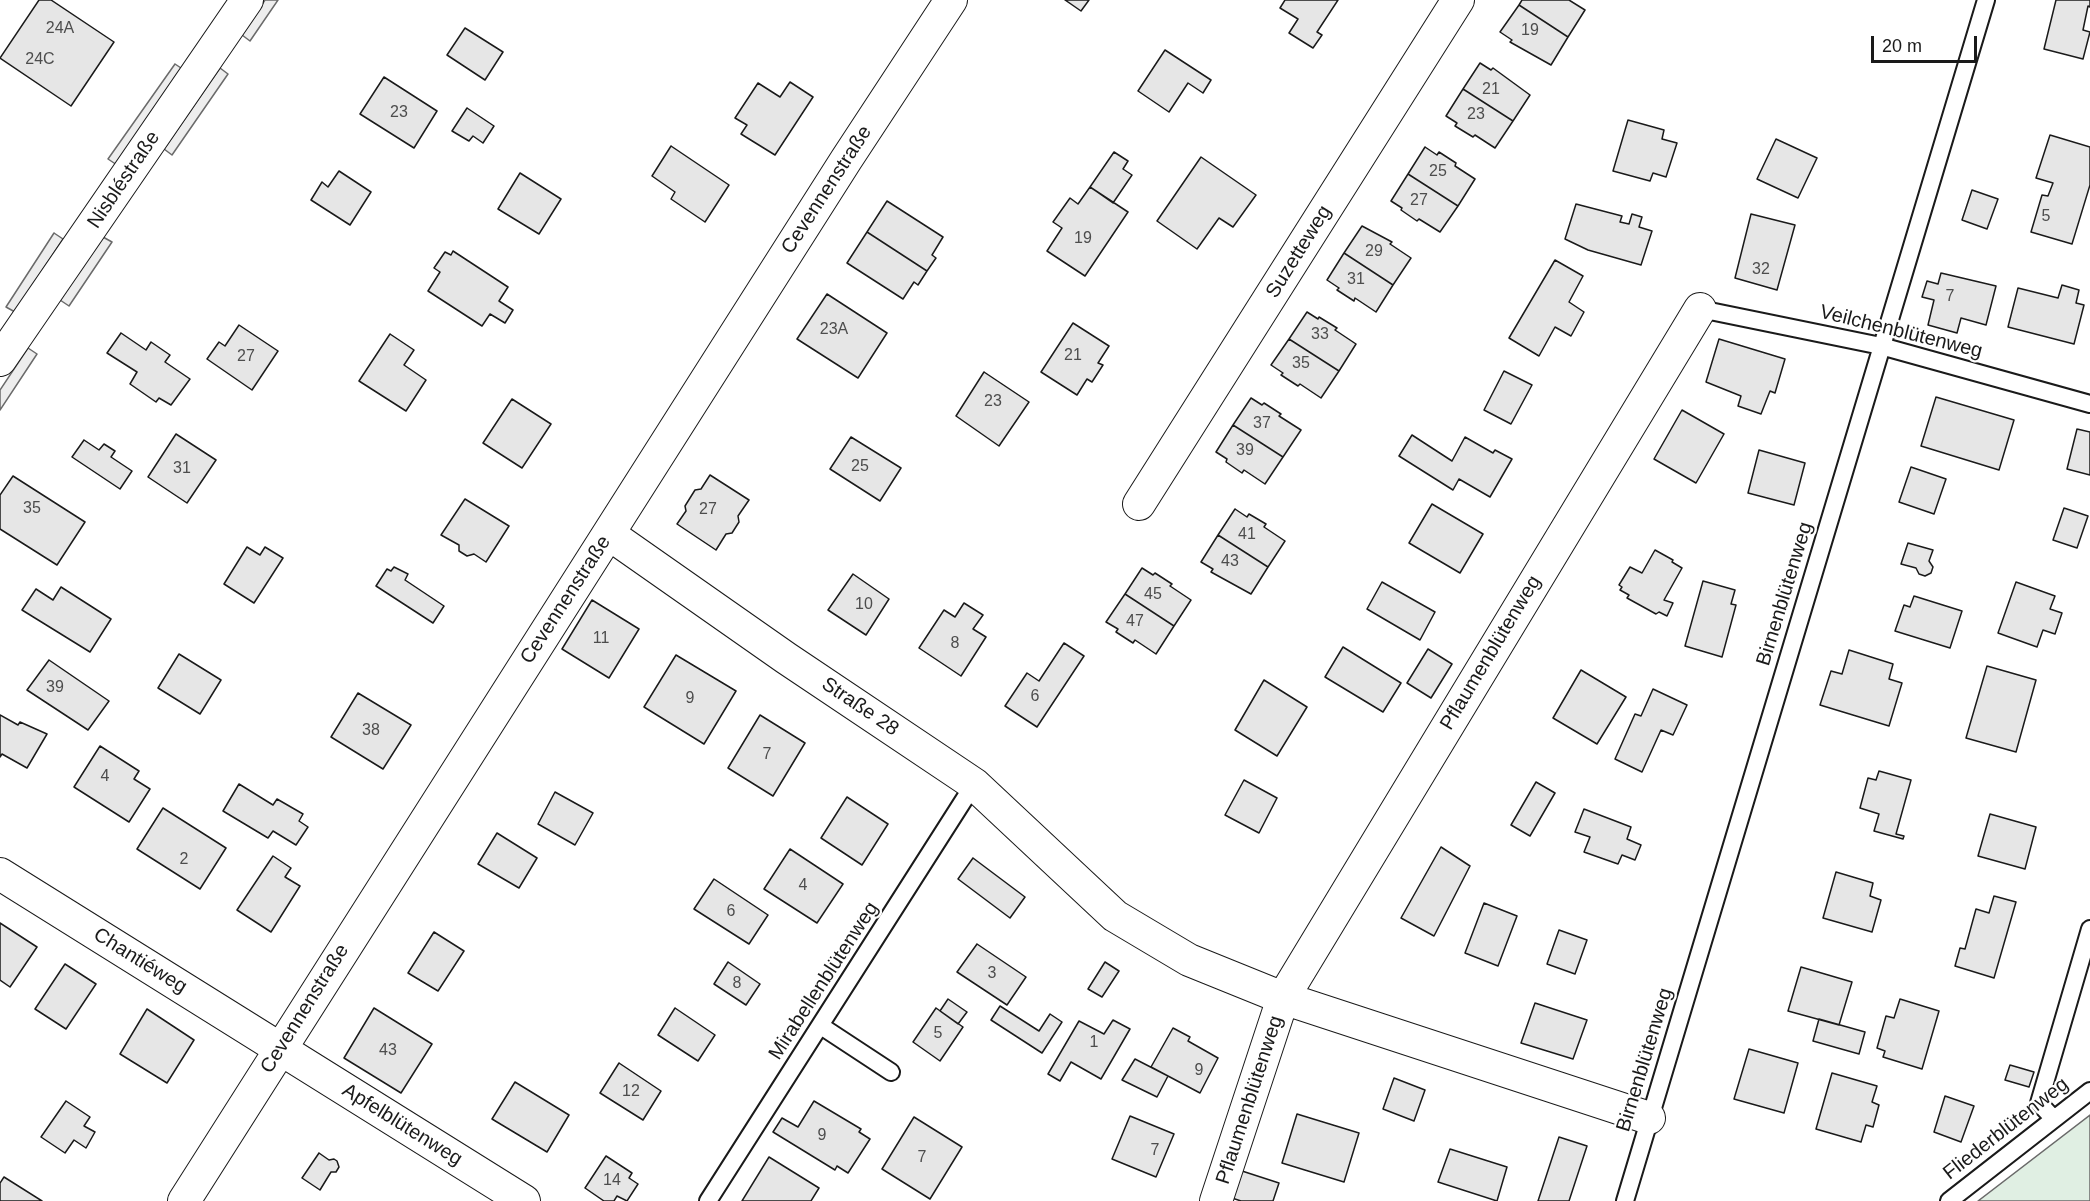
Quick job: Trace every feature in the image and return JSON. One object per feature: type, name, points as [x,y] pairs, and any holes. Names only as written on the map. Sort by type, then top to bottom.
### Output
[{"type":"street","name":"Nisbléstraße","points":[[0,360],[247,0]]},
{"type":"street","name":"Cevennenstraße","points":[[184,1201],[850,153],[951,0]]},
{"type":"street","name":"Suzetteweg","points":[[1139,504],[1458,0]]},
{"type":"street","name":"Pflaumenblütenweg","points":[[1216,1201],[1283,998],[1700,309]]},
{"type":"street","name":"Straße 28","points":[[609,534],[974,784],[1095,899]]},
{"type":"street","name":"Chantiéweg","points":[[0,874],[280,1048]]},
{"type":"street","name":"Pflaumenblütenweg","points":[[1095,899],[1127,924],[1189,960],[1283,998],[1649,1118]]},
{"type":"street","name":"Apfelblütenweg","points":[[280,1048],[524,1201]]},
{"type":"lane","name":"Birnenblütenweg","points":[[1625,1201],[1986,0]]},
{"type":"lane","name":"Veilchenblütenweg","points":[[1700,309],[1881,346],[2090,405]]},
{"type":"lane","name":"Mirabellenblütenweg","points":[[708,1201],[974,784]]},
{"type":"lane","points":[[2053,1118],[2039,1103],[2090,929]]},
{"type":"lane","points":[[820,1026],[891,1072]]},
{"type":"lane","name":"Fliederblütenweg","points":[[1949,1201],[2090,1091]]},
{"type":"green space","points":[[2090,1115],[2090,1201],[1978,1201]]},
{"type":"shaded area","points":[[265,0],[278,0],[250,41],[242,35]]},
{"type":"shaded area","points":[[175,64],[184,70],[117,165],[108,159]]},
{"type":"shaded area","points":[[220,68],[228,74],[172,155],[164,149]]},
{"type":"shaded area","points":[[54,233],[63,239],[15,312],[6,307]]},
{"type":"shaded area","points":[[103,237],[112,242],[69,306],[60,300]]},
{"type":"shaded area","points":[[28,348],[37,354],[0,410],[0,390]]},
{"type":"building","points":[[39,0],[51,0],[114,42],[71,106],[0,58]]},
{"type":"building","points":[[1065,0],[1089,0],[1081,11]]},
{"type":"building","points":[[1285,0],[1338,0],[1317,32],[1322,35],[1313,48],[1289,33],[1298,19],[1280,8]]},
{"type":"building","points":[[1522,0],[1569,0],[1585,10],[1568,37],[1519,5]]},
{"type":"building","points":[[2056,0],[2090,0],[2083,30],[2090,32],[2083,59],[2044,49]]},
{"type":"building","points":[[1519,5],[1568,37],[1551,65],[1510,42],[1512,40],[1500,32]]},
{"type":"building","points":[[465,28],[503,52],[485,80],[447,55]]},
{"type":"building","points":[[1165,50],[1211,80],[1203,93],[1188,83],[1169,112],[1138,91]]},
{"type":"building","points":[[1480,63],[1491,70],[1493,68],[1530,95],[1513,121],[1463,89]]},
{"type":"building","points":[[384,77],[437,111],[414,148],[360,114]]},
{"type":"building","points":[[790,82],[813,97],[775,155],[741,134],[747,125],[735,118],[758,83],[780,97]]},
{"type":"building","points":[[1463,89],[1513,121],[1495,148],[1455,126],[1457,123],[1446,116]]},
{"type":"building","points":[[467,108],[494,126],[483,143],[473,136],[469,141],[452,131]]},
{"type":"building","points":[[1628,120],[1664,130],[1662,139],[1677,143],[1666,177],[1653,173],[1650,181],[1613,171]]},
{"type":"building","points":[[2050,135],[2090,147],[2090,185],[2072,244],[2031,232],[2042,195],[2048,196],[2053,183],[2036,178]]},
{"type":"building","points":[[1776,139],[1817,158],[1798,198],[1757,179]]},
{"type":"building","points":[[671,146],[729,185],[705,222],[671,199],[675,192],[652,176]]},
{"type":"building","points":[[1425,147],[1437,155],[1439,152],[1475,179],[1458,206],[1408,174]]},
{"type":"building","points":[[1114,152],[1128,161],[1123,169],[1132,175],[1113,203],[1090,187]]},
{"type":"building","points":[[1201,157],[1256,195],[1233,227],[1219,218],[1197,249],[1157,221]]},
{"type":"building","points":[[339,171],[371,192],[350,225],[311,200],[322,182],[328,187]]},
{"type":"building","points":[[520,173],[561,199],[539,234],[498,209]]},
{"type":"building","points":[[1408,174],[1458,206],[1440,232],[1419,219],[1417,221],[1391,201]]},
{"type":"building","points":[[1090,187],[1128,212],[1085,276],[1047,251],[1062,228],[1053,222],[1070,198],[1078,204]]},
{"type":"building","points":[[1972,190],[1998,199],[1987,229],[1962,220]]},
{"type":"building","points":[[887,201],[943,237],[932,255],[936,258],[927,271],[867,232]]},
{"type":"building","points":[[1576,204],[1622,216],[1620,222],[1629,224],[1632,214],[1642,217],[1639,227],[1652,231],[1641,265],[1588,250],[1565,239]]},
{"type":"building","points":[[1751,214],[1795,225],[1777,290],[1735,278]]},
{"type":"building","points":[[1362,226],[1392,242],[1390,244],[1411,258],[1393,285],[1344,253]]},
{"type":"building","points":[[867,232],[927,271],[918,285],[914,282],[903,299],[847,263]]},
{"type":"building","points":[[453,251],[508,287],[499,301],[513,310],[505,323],[490,314],[482,326],[428,291],[440,272],[434,268],[445,252],[451,255]]},
{"type":"building","points":[[1344,253],[1393,285],[1376,312],[1355,298],[1354,301],[1337,290],[1339,288],[1327,280]]},
{"type":"building","points":[[1555,260],[1583,276],[1569,302],[1584,312],[1571,336],[1555,327],[1539,356],[1509,338]]},
{"type":"building","points":[[1941,273],[1996,286],[1986,325],[1961,318],[1957,333],[1928,325],[1934,300],[1922,297],[1927,281],[1938,284]]},
{"type":"building","points":[[2062,285],[2079,290],[2076,303],[2084,305],[2074,344],[2008,327],[2018,288],[2058,298]]},
{"type":"building","points":[[827,294],[887,333],[858,378],[797,339]]},
{"type":"building","points":[[1307,312],[1337,328],[1335,330],[1356,344],[1339,371],[1289,339]]},
{"type":"building","points":[[1073,323],[1109,346],[1098,363],[1103,365],[1092,382],[1087,379],[1077,395],[1041,372]]},
{"type":"building","points":[[239,325],[278,351],[252,390],[207,359],[219,342],[225,346]]},
{"type":"building","points":[[121,333],[146,350],[151,342],[170,355],[165,362],[190,379],[171,405],[159,398],[156,402],[130,384],[137,372],[107,353]]},
{"type":"building","points":[[390,334],[414,350],[404,365],[426,380],[406,411],[359,381]]},
{"type":"building","points":[[1289,339],[1339,371],[1321,398],[1281,375],[1283,373],[1271,365]]},
{"type":"building","points":[[1719,339],[1785,359],[1775,393],[1770,391],[1761,414],[1738,406],[1741,396],[1706,382]]},
{"type":"building","points":[[1504,371],[1532,385],[1511,424],[1484,410]]},
{"type":"building","points":[[984,372],[1029,402],[999,446],[956,416]]},
{"type":"building","points":[[1936,397],[2014,420],[1999,470],[1921,446]]},
{"type":"building","points":[[1251,398],[1262,405],[1264,403],[1301,430],[1283,457],[1233,425]]},
{"type":"building","points":[[512,399],[551,424],[522,468],[483,443]]},
{"type":"building","points":[[1682,410],[1724,434],[1696,483],[1654,459]]},
{"type":"building","points":[[1233,425],[1283,457],[1265,484],[1244,470],[1242,473],[1216,452]]},
{"type":"building","points":[[2077,429],[2090,432],[2090,475],[2067,469]]},
{"type":"building","points":[[176,434],[216,460],[187,503],[148,477]]},
{"type":"building","points":[[1412,435],[1452,461],[1465,437],[1493,453],[1495,450],[1512,459],[1490,497],[1459,479],[1453,490],[1399,456]]},
{"type":"building","points":[[851,437],[901,468],[880,501],[830,469]]},
{"type":"building","points":[[84,440],[99,450],[104,444],[115,451],[111,457],[132,471],[120,489],[72,457]]},
{"type":"building","points":[[1759,450],[1805,463],[1794,505],[1748,493]]},
{"type":"building","points":[[1911,467],[1946,479],[1934,514],[1899,502]]},
{"type":"building","points":[[710,475],[749,500],[738,516],[739,522],[732,533],[726,534],[716,550],[677,524],[686,511],[685,506],[695,490],[701,489]]},
{"type":"building","points":[[13,476],[85,522],[57,565],[0,529],[0,495]]},
{"type":"building","points":[[465,499],[509,526],[486,562],[474,554],[467,556],[459,551],[459,545],[441,535]]},
{"type":"building","points":[[1432,504],[1483,534],[1460,573],[1409,543]]},
{"type":"building","points":[[2064,508],[2088,516],[2077,548],[2053,540]]},
{"type":"building","points":[[1235,509],[1247,517],[1249,514],[1266,524],[1264,527],[1285,541],[1268,567],[1218,535]]},
{"type":"building","points":[[1218,535],[1268,567],[1251,594],[1211,572],[1213,569],[1201,562]]},
{"type":"building","points":[[1908,543],[1933,550],[1929,561],[1933,567],[1931,573],[1925,576],[1919,574],[1916,568],[1901,564]]},
{"type":"building","points":[[247,547],[260,555],[265,547],[283,558],[254,603],[224,584]]},
{"type":"building","points":[[1655,550],[1682,568],[1664,600],[1673,603],[1667,616],[1659,612],[1656,614],[1627,598],[1629,595],[1620,590],[1622,587],[1619,585],[1630,567],[1642,573]]},
{"type":"building","points":[[394,567],[408,574],[405,580],[444,606],[433,623],[376,586],[387,569],[391,571]]},
{"type":"building","points":[[1142,568],[1172,584],[1170,586],[1191,600],[1174,626],[1125,594]]},
{"type":"building","points":[[853,574],[889,599],[866,635],[828,610]]},
{"type":"building","points":[[1703,581],[1735,590],[1731,604],[1736,605],[1722,657],[1685,646]]},
{"type":"building","points":[[1382,582],[1435,612],[1420,640],[1367,609]]},
{"type":"building","points":[[2016,582],[2055,596],[2050,609],[2062,613],[2055,634],[2043,630],[2037,647],[1998,633]]},
{"type":"building","points":[[61,587],[111,619],[90,652],[22,610],[36,589],[53,600]]},
{"type":"building","points":[[1125,594],[1174,626],[1156,654],[1135,640],[1133,643],[1116,632],[1118,629],[1106,622]]},
{"type":"building","points":[[1914,596],[1962,611],[1950,648],[1895,631],[1904,605],[1910,607]]},
{"type":"building","points":[[592,600],[639,629],[609,678],[562,649]]},
{"type":"building","points":[[964,603],[983,615],[973,629],[986,637],[961,676],[919,648],[944,610],[955,617]]},
{"type":"building","points":[[1064,643],[1084,656],[1037,727],[1005,706],[1027,673],[1039,681]]},
{"type":"building","points":[[1343,647],[1401,683],[1383,712],[1325,677]]},
{"type":"building","points":[[1428,649],[1452,664],[1431,698],[1407,683]]},
{"type":"building","points":[[1849,650],[1893,664],[1889,679],[1902,683],[1889,726],[1820,705],[1831,671],[1842,674]]},
{"type":"building","points":[[179,654],[221,680],[200,714],[158,688]]},
{"type":"building","points":[[676,655],[736,691],[704,744],[644,707]]},
{"type":"building","points":[[49,660],[109,701],[88,730],[27,690]]},
{"type":"building","points":[[1987,666],[2036,680],[2016,752],[1966,738]]},
{"type":"building","points":[[1581,670],[1626,697],[1597,744],[1553,718]]},
{"type":"building","points":[[1264,680],[1307,707],[1277,756],[1235,730]]},
{"type":"building","points":[[1653,689],[1687,705],[1673,735],[1661,730],[1642,772],[1615,759],[1635,714],[1641,716]]},
{"type":"building","points":[[358,693],[411,725],[383,769],[331,737]]},
{"type":"building","points":[[0,715],[18,725],[20,722],[47,734],[27,768],[2,754],[0,757]]},
{"type":"building","points":[[760,715],[805,743],[773,796],[728,768]]},
{"type":"building","points":[[100,746],[139,771],[134,779],[150,789],[129,822],[74,787]]},
{"type":"building","points":[[1879,771],[1911,780],[1896,834],[1904,836],[1903,839],[1874,831],[1879,814],[1860,808],[1868,778],[1876,780]]},
{"type":"building","points":[[1244,780],[1277,798],[1259,833],[1225,815]]},
{"type":"building","points":[[1536,782],[1555,793],[1530,836],[1511,825]]},
{"type":"building","points":[[239,784],[273,805],[277,799],[303,814],[299,821],[308,827],[296,845],[273,831],[268,838],[223,811]]},
{"type":"building","points":[[555,792],[593,813],[575,845],[538,824]]},
{"type":"building","points":[[847,797],[888,824],[862,865],[821,838]]},
{"type":"building","points":[[163,808],[226,848],[200,889],[137,849]]},
{"type":"building","points":[[1584,809],[1631,827],[1627,839],[1641,845],[1635,860],[1622,855],[1618,864],[1584,852],[1590,837],[1575,832]]},
{"type":"building","points":[[1990,814],[2036,827],[2025,869],[1978,856]]},
{"type":"building","points":[[497,833],[537,858],[519,888],[478,864]]},
{"type":"building","points":[[1441,847],[1470,866],[1434,936],[1401,918]]},
{"type":"building","points":[[790,849],[843,884],[817,923],[764,889]]},
{"type":"building","points":[[273,856],[291,868],[285,877],[300,886],[271,932],[237,910]]},
{"type":"building","points":[[973,858],[1025,897],[1010,918],[958,879]]},
{"type":"building","points":[[1836,872],[1873,883],[1870,896],[1881,900],[1872,932],[1823,918]]},
{"type":"building","points":[[714,879],[768,915],[749,944],[694,909]]},
{"type":"building","points":[[1994,896],[2016,902],[1994,978],[1955,966],[1960,948],[1965,949],[1976,909],[1989,913]]},
{"type":"building","points":[[1484,903],[1517,916],[1498,966],[1465,953]]},
{"type":"building","points":[[0,923],[37,947],[10,987],[0,980]]},
{"type":"building","points":[[1559,930],[1587,940],[1575,974],[1547,964]]},
{"type":"building","points":[[434,932],[464,951],[438,991],[408,973]]},
{"type":"building","points":[[977,944],[1026,977],[1007,1005],[957,972]]},
{"type":"building","points":[[728,962],[760,984],[746,1005],[714,984]]},
{"type":"building","points":[[1105,962],[1119,971],[1102,997],[1088,989]]},
{"type":"building","points":[[65,964],[96,984],[66,1029],[35,1009]]},
{"type":"building","points":[[1801,967],[1852,982],[1839,1025],[1788,1011]]},
{"type":"building","points":[[948,999],[967,1012],[958,1024],[940,1011]]},
{"type":"building","points":[[1900,999],[1939,1011],[1922,1069],[1883,1057],[1885,1051],[1877,1048],[1886,1016],[1894,1018]]},
{"type":"building","points":[[1535,1003],[1587,1020],[1573,1059],[1521,1043]]},
{"type":"building","points":[[1000,1006],[1039,1031],[1050,1014],[1062,1022],[1042,1053],[991,1020]]},
{"type":"building","points":[[374,1008],[432,1044],[401,1093],[344,1058]]},
{"type":"building","points":[[675,1008],[715,1035],[698,1061],[658,1035]]},
{"type":"building","points":[[936,1008],[963,1027],[940,1061],[913,1042]]},
{"type":"building","points":[[147,1009],[194,1040],[167,1083],[120,1054]]},
{"type":"building","points":[[1819,1019],[1865,1032],[1859,1054],[1813,1041]]},
{"type":"building","points":[[1113,1020],[1130,1029],[1101,1079],[1071,1062],[1060,1081],[1048,1074],[1079,1021],[1104,1034]]},
{"type":"building","points":[[1173,1028],[1190,1037],[1188,1041],[1218,1058],[1200,1093],[1151,1067]]},
{"type":"building","points":[[1749,1049],[1798,1063],[1784,1113],[1734,1099]]},
{"type":"building","points":[[1135,1059],[1168,1076],[1157,1097],[1122,1080]]},
{"type":"building","points":[[619,1063],[661,1091],[643,1120],[600,1093]]},
{"type":"building","points":[[2010,1065],[2034,1072],[2029,1087],[2005,1080]]},
{"type":"building","points":[[1832,1073],[1877,1086],[1872,1102],[1879,1105],[1873,1127],[1866,1125],[1861,1142],[1816,1129]]},
{"type":"building","points":[[1394,1078],[1425,1090],[1414,1121],[1383,1109]]},
{"type":"building","points":[[515,1082],[569,1115],[547,1152],[492,1119]]},
{"type":"building","points":[[1945,1096],[1974,1106],[1961,1142],[1934,1132]]},
{"type":"building","points":[[66,1101],[90,1117],[84,1126],[95,1132],[86,1148],[74,1140],[65,1153],[41,1137]]},
{"type":"building","points":[[814,1101],[861,1129],[859,1132],[870,1139],[848,1173],[837,1166],[835,1170],[773,1132],[782,1118],[798,1127]]},
{"type":"building","points":[[1297,1114],[1359,1133],[1344,1182],[1282,1163]]},
{"type":"building","points":[[1130,1116],[1174,1134],[1156,1177],[1112,1159]]},
{"type":"building","points":[[914,1117],[962,1147],[930,1199],[882,1169]]},
{"type":"building","points":[[1559,1137],[1587,1146],[1569,1201],[1538,1201]]},
{"type":"building","points":[[1450,1149],[1507,1167],[1497,1201],[1438,1182]]},
{"type":"building","points":[[319,1153],[329,1160],[337,1161],[339,1167],[336,1172],[331,1172],[320,1190],[302,1178]]},
{"type":"building","points":[[606,1156],[632,1173],[629,1178],[638,1184],[627,1201],[617,1196],[614,1201],[604,1201],[585,1188]]},
{"type":"building","points":[[769,1157],[819,1188],[811,1201],[742,1201]]},
{"type":"building","points":[[1242,1171],[1279,1183],[1273,1201],[1241,1201],[1232,1198]]},
{"type":"building","points":[[4,1177],[42,1201],[0,1201],[0,1183]]}]
